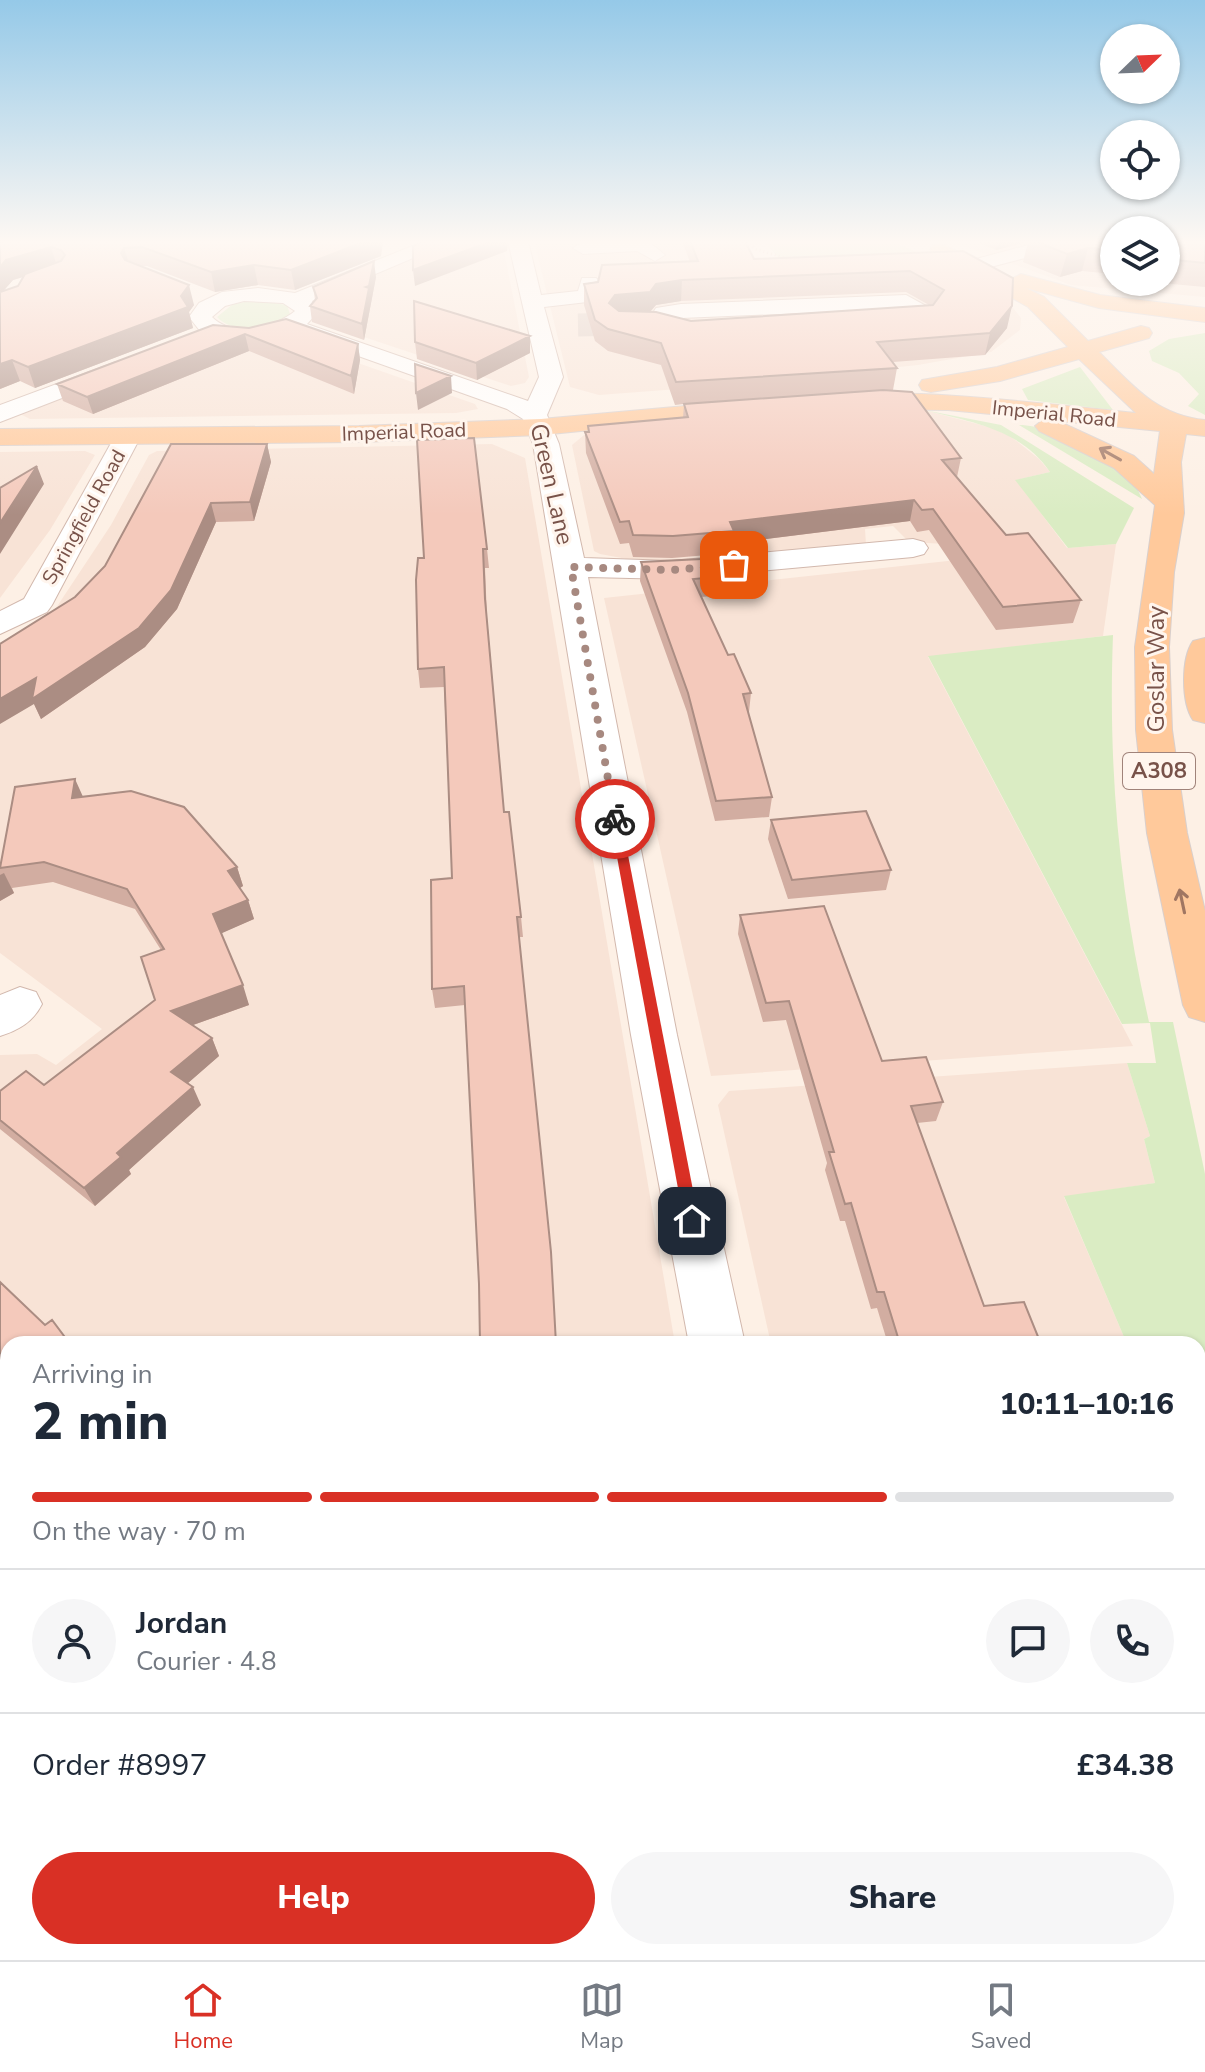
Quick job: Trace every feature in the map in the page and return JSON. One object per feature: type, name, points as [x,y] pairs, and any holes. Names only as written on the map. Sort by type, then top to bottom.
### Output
[{"type":"main road","points":[[1069,332],[1134,401],[1162,425],[1205,442]]},
{"type":"main road","name":"Imperial Road","points":[[1144,332],[1082,347],[1000,374],[834,400],[973,405],[1205,428]]},
{"type":"main road","points":[[1141,333],[1129,339],[1125,350],[1162,425]]},
{"type":"main road","points":[[973,405],[1042,424],[1090,443],[1139,473],[1170,503]]},
{"type":"main road","name":"Imperial Road","points":[[0,437],[128,436],[537,421],[762,407]]},
{"type":"main road","name":"Goslar Way","points":[[1162,425],[1170,503],[1152,647],[1154,730],[1167,833],[1205,1005]]},
{"type":"main road","name":"Goslar Way","points":[[1205,648],[1205,712]]},
{"type":"street","points":[[187,341],[209,332]]},
{"type":"street","points":[[311,332],[516,404],[537,421]]},
{"type":"street","name":"Green Lane","points":[[536,332],[551,377],[537,421],[571,567],[654,1035],[715,1336]]},
{"type":"street","points":[[675,332],[700,332]]},
{"type":"street","points":[[0,414],[144,358]]},
{"type":"street","name":"Springfield Road","points":[[0,624],[36,605],[128,436]]},
{"type":"street","points":[[571,567],[672,570],[913,548]]},
{"type":"shaded area","points":[[350,332],[520,332],[529,377],[525,383],[511,386]]},
{"type":"shaded area","points":[[557,332],[1017,332],[991,352],[918,365],[822,375],[824,378],[599,395],[570,387]]},
{"type":"shaded area","points":[[278,335],[475,404],[478,409],[456,413],[30,419],[20,414],[214,337]]},
{"type":"shaded area","points":[[924,410],[1004,431],[1039,459],[1050,472],[1016,480],[1067,548],[1116,544],[1103,636],[928,657],[1133,1046],[711,1076],[604,598],[957,560],[945,544],[909,542],[893,526],[865,529],[866,545],[682,569],[600,554],[594,551],[572,445],[584,435],[619,430]]},
{"type":"shaded area","points":[[492,444],[525,458],[674,1336],[0,1336],[0,1055],[37,1054],[56,1065],[102,1029],[0,953],[0,645],[40,622],[56,608],[111,525],[149,455],[157,451]]},
{"type":"shaded area","points":[[85,451],[95,455],[50,530],[0,598],[0,452]]},
{"type":"shaded area","points":[[1127,1063],[1150,1136],[1144,1139],[1155,1183],[1064,1197],[1124,1336],[769,1336],[718,1105],[729,1091]]},
{"type":"green space","points":[[1205,333],[1205,415],[1188,406],[1199,394],[1179,373],[1152,361],[1149,351],[1169,339]]},
{"type":"green space","points":[[1080,367],[1113,410],[1028,400],[1022,389]]},
{"type":"green space","points":[[924,410],[1001,425],[1134,508],[1116,544],[1068,548],[1015,480],[1050,472],[1038,457],[994,429]]},
{"type":"green space","points":[[1019,425],[1052,432],[1090,449],[1123,473],[1142,499]]},
{"type":"green space","points":[[1113,635],[1112,734],[1123,877],[1149,1022],[1173,1022],[1205,1174],[1205,1336],[1124,1336],[1064,1196],[1155,1183],[1144,1139],[1150,1136],[1127,1063],[1156,1063],[1150,1023],[1122,1024],[928,656]]},
{"type":"building","points":[[0,332],[120,332],[28,367],[12,360],[0,364]]},
{"type":"building","points":[[193,332],[325,332],[358,344],[351,376],[245,334],[87,397],[57,384]]},
{"type":"building","points":[[415,332],[518,332],[530,336],[476,363],[415,342]]},
{"type":"building","points":[[621,332],[990,332],[877,342],[897,368],[676,382],[661,343]]},
{"type":"building","points":[[415,364],[451,376],[416,393]]},
{"type":"building","points":[[883,390],[912,392],[961,458],[942,460],[1006,535],[1028,533],[1081,600],[1003,607],[933,509],[922,510],[914,500],[730,522],[734,531],[673,536],[633,535],[629,521],[620,522],[585,432],[589,432],[588,426],[688,417],[684,404]]},
{"type":"building","points":[[474,438],[487,549],[483,549],[485,599],[504,812],[509,812],[521,917],[517,917],[551,1252],[556,1336],[480,1336],[464,986],[432,989],[431,880],[452,878],[444,667],[418,669],[416,580],[418,558],[424,558],[417,440]]},
{"type":"building","points":[[171,444],[267,444],[250,502],[211,503],[171,590],[139,628],[32,699],[36,678],[0,699],[0,644],[75,597],[105,566]]},
{"type":"building","points":[[37,466],[0,523],[0,488]]},
{"type":"building","points":[[743,557],[750,574],[693,579],[728,655],[734,654],[751,693],[743,694],[772,797],[716,801],[688,693],[641,562]]},
{"type":"building","points":[[75,779],[72,798],[131,791],[184,807],[237,867],[228,871],[248,900],[213,914],[243,985],[171,1011],[212,1038],[171,1072],[193,1087],[117,1153],[121,1157],[84,1188],[0,1120],[0,1091],[26,1071],[44,1085],[155,1000],[141,957],[164,949],[127,889],[44,862],[0,868],[15,787]]},
{"type":"building","points":[[866,811],[891,870],[792,880],[771,820]]},
{"type":"building","points":[[824,906],[882,1061],[926,1057],[943,1102],[911,1106],[984,1306],[1024,1302],[1038,1336],[898,1336],[884,1292],[877,1292],[851,1203],[845,1204],[829,1152],[834,1152],[789,1001],[766,1003],[740,915]]},
{"type":"building","points":[[0,1282],[45,1325],[52,1320],[64,1336],[0,1336]]},
{"type":"way so far","points":[[615,819],[571,567],[672,570],[734,565]]},
{"type":"route","points":[[615,819],[692,1221]]}]
